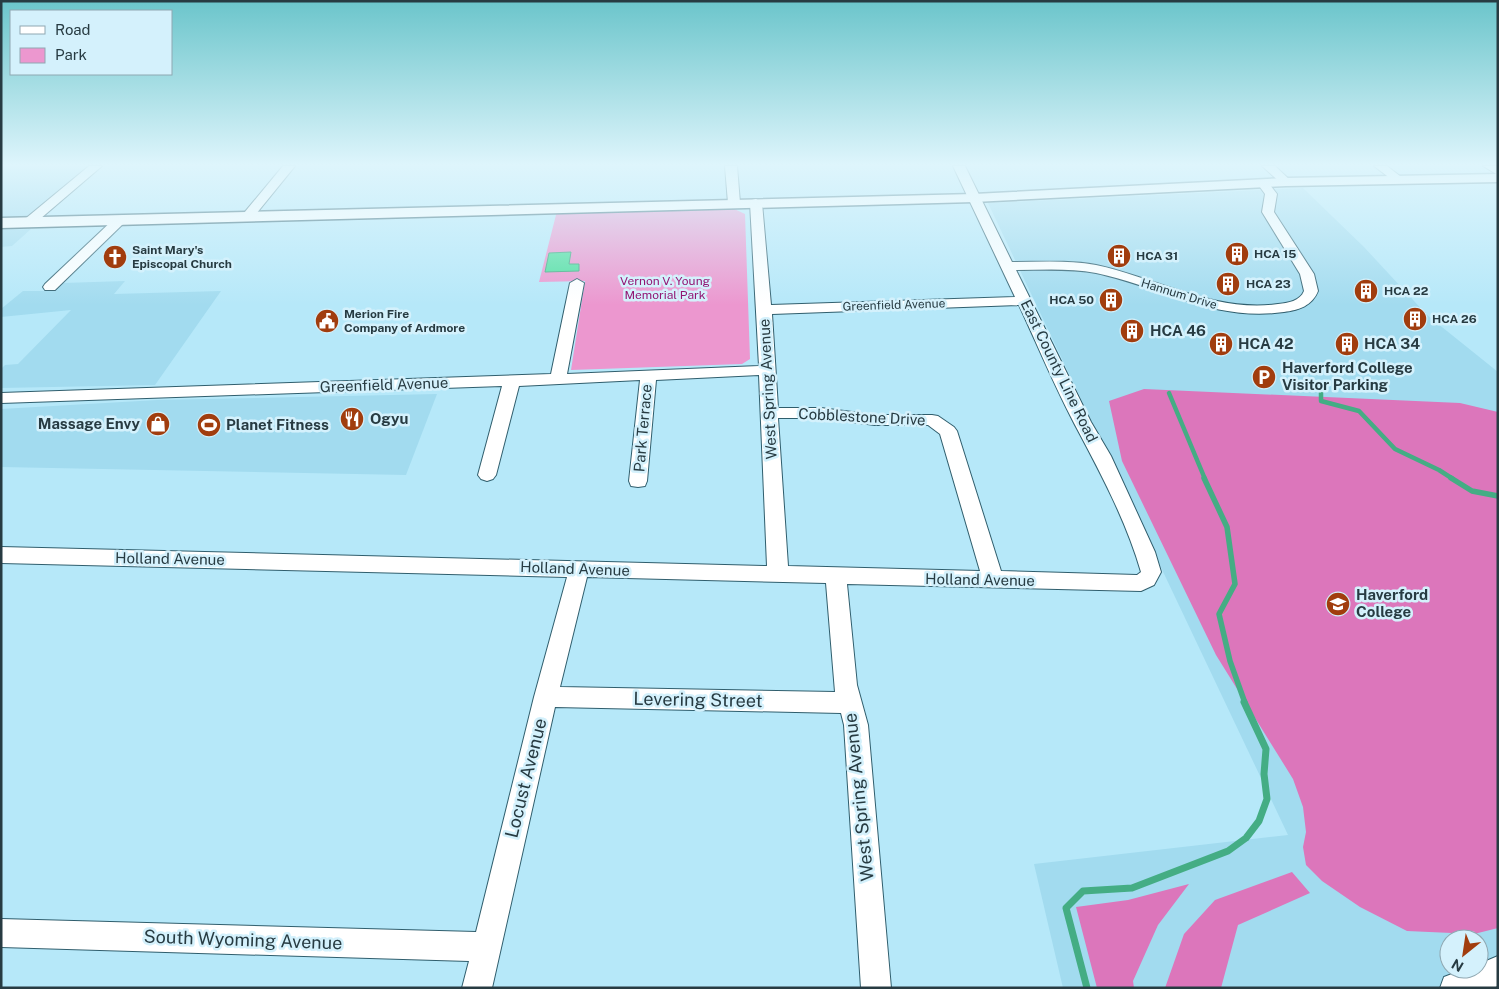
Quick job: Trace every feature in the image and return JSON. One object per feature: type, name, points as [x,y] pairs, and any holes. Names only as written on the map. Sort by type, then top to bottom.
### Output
[{"type":"street","points":[[29,222],[41,212]]},
{"type":"street","points":[[248,216],[251,212]]},
{"type":"street","points":[[1,223],[392,212]]},
{"type":"street","name":"West Spring Avenue","points":[[757,212],[764,310],[778,575]]},
{"type":"street","name":"East County Line Road","points":[[981,212],[1082,422],[1102,456],[1145,552],[1151,572],[1147,579]]},
{"type":"street","name":"Hannum Drive","points":[[1008,266],[1068,266],[1094,269],[1185,298],[1225,307],[1272,310],[1293,306],[1305,301],[1309,296],[1311,284],[1268,212]]},
{"type":"street","points":[[50,287],[120,220]]},
{"type":"street","points":[[558,378],[577,283]]},
{"type":"street","name":"Greenfield Avenue","points":[[764,310],[1024,301]]},
{"type":"street","name":"Greenfield Avenue","points":[[1,398],[512,381],[767,370]]},
{"type":"street","name":"Park Terrace","points":[[638,481],[648,376]]},
{"type":"street","points":[[487,475],[512,381]]},
{"type":"street","name":"Cobblestone Drive","points":[[769,413],[821,413],[875,420],[932,420],[948,431],[993,579]]},
{"type":"street","name":"Holland Avenue","points":[[1,555],[836,577],[1141,583],[1147,579]]},
{"type":"street","name":"Locust Avenue","points":[[481,968],[546,697],[579,569]]},
{"type":"street","name":"West Spring Avenue","points":[[836,577],[845,685],[856,724],[876,988]]},
{"type":"street","name":"Levering Street","points":[[546,697],[850,703]]},
{"type":"street","name":"South Wyoming Avenue","points":[[1,933],[481,968]]},
{"type":"street","points":[[1455,988],[1498,971]]},
{"type":"shaded area","points":[[1,212],[35,212],[27,219],[1,219]]},
{"type":"shaded area","name":"Haverford College","points":[[992,212],[1328,212],[1364,247],[1427,315],[1498,372],[1498,988],[1063,988],[1034,864],[1288,835]]},
{"type":"shaded area","points":[[31,229],[12,246],[1,247],[1,230]]},
{"type":"shaded area","points":[[571,252],[569,264],[579,264],[579,271],[545,272],[549,253]]},
{"type":"shaded area","points":[[125,281],[114,294],[221,291],[155,385],[1,388],[1,369],[5,365],[18,364],[71,310],[1,317],[1,309],[23,291],[54,291],[63,283]]},
{"type":"shaded area","points":[[1144,389],[1460,403],[1498,412],[1498,928],[1489,930],[1439,929],[1439,932],[1407,931],[1360,907],[1322,881],[1306,865],[1303,847],[1306,832],[1303,807],[1293,779],[1216,655],[1122,461],[1109,401]]},
{"type":"shaded area","points":[[437,394],[406,475],[1,467],[1,409],[157,400]]},
{"type":"shaded area","points":[[1292,872],[1310,893],[1238,925],[1221,988],[1165,988],[1184,934],[1215,900]]},
{"type":"shaded area","points":[[1189,884],[1158,925],[1133,981],[1134,988],[1097,988],[1076,907],[1128,900]]},
{"type":"green space","name":"Vernon V. Young Memorial Park","points":[[557,212],[741,212],[745,214],[750,359],[742,364],[571,370],[585,281],[539,282]]},
{"type":"waterway","points":[[1321,392],[1321,401],[1359,411],[1395,449],[1439,470],[1453,479]]},
{"type":"waterway","points":[[1169,393],[1205,479]]},
{"type":"waterway","points":[[1204,478],[1227,527],[1235,584],[1219,614],[1230,661],[1245,703]]},
{"type":"waterway","points":[[1451,478],[1472,491],[1498,496]]},
{"type":"waterway","points":[[1087,988],[1066,908],[1083,891],[1132,888],[1228,851],[1246,838],[1259,821],[1267,799],[1264,774],[1266,749],[1244,702]]},
{"type":"place","name":"HCA 15","points":[[1237,254]]},
{"type":"place","name":"HCA 31","points":[[1119,256]]},
{"type":"place","name":"Saint Mary's Episcopal Church","points":[[115,257]]},
{"type":"place","name":"HCA 23","points":[[1228,284]]},
{"type":"place","name":"HCA 22","points":[[1366,291]]},
{"type":"place","name":"HCA 50","points":[[1111,300]]},
{"type":"place","name":"HCA 26","points":[[1415,319]]},
{"type":"place","name":"Merion Fire Company of Ardmore","points":[[327,321]]},
{"type":"place","name":"HCA 46","points":[[1132,331]]},
{"type":"place","name":"HCA 42","points":[[1221,344]]},
{"type":"place","name":"HCA 34","points":[[1347,344]]},
{"type":"place","name":"Haverford College Visitor Parking","points":[[1264,377]]},
{"type":"place","name":"Ogyu","points":[[352,419]]},
{"type":"place","name":"Massage Envy","points":[[158,424]]},
{"type":"place","name":"Planet Fitness","points":[[209,425]]},
{"type":"place","name":"Haverford College","points":[[1338,604]]}]
